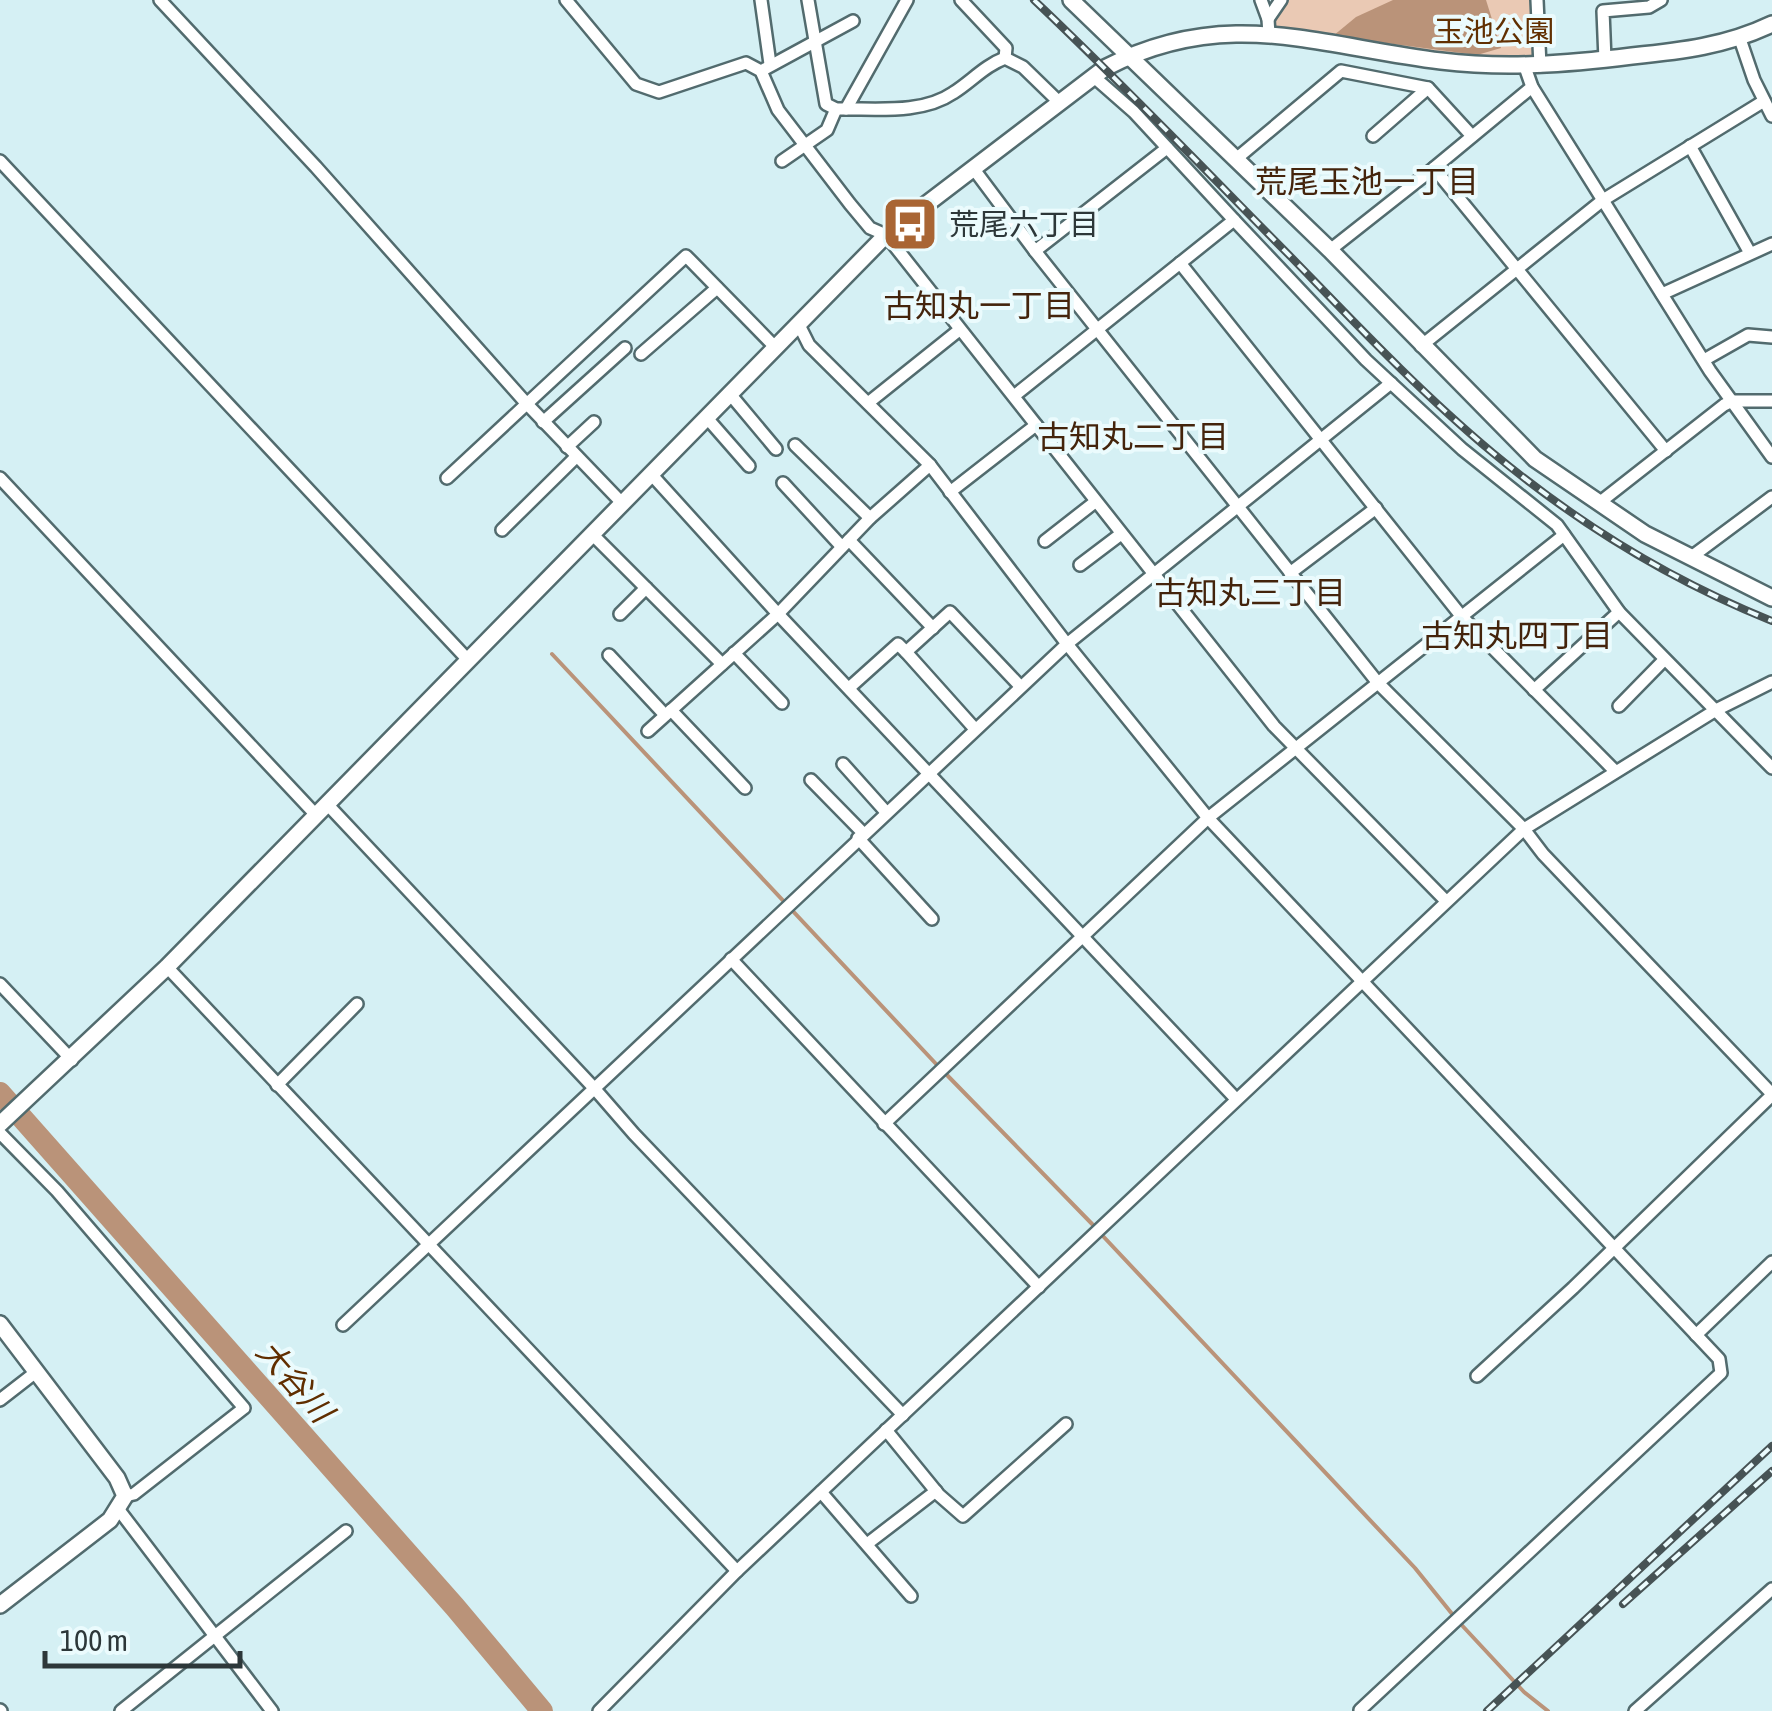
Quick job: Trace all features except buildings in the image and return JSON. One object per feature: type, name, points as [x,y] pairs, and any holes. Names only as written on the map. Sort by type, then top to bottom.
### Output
[{"type":"street","points":[[160,0],[622,504]]},
{"type":"street","points":[[566,0],[636,84],[659,92],[746,63],[766,67],[853,21]]},
{"type":"street","points":[[760,0],[766,67],[778,110],[870,228],[886,235],[1294,750],[1445,900]]},
{"type":"street","points":[[808,0],[826,104],[841,109],[924,106],[951,95],[987,65],[1006,58],[1023,67],[1058,101]]},
{"type":"street","points":[[782,161],[827,130],[907,0]]},
{"type":"street","points":[[962,0],[1006,48],[1006,58]]},
{"type":"street","points":[[1071,0],[1330,250],[1534,459],[1690,558],[1772,598]]},
{"type":"street","points":[[1261,0],[1269,27]]},
{"type":"street","points":[[1269,27],[1281,0]]},
{"type":"street","points":[[1538,0],[1532,87],[1704,360],[1772,456]]},
{"type":"street","points":[[1604,60],[1604,12],[1649,7],[1662,0]]},
{"type":"street","points":[[0,1124],[167,967],[886,235],[1093,76],[1130,55],[1209,34],[1269,27],[1440,61],[1533,66],[1690,50],[1740,39],[1772,24]]},
{"type":"street","points":[[1740,39],[1772,116]]},
{"type":"street","points":[[1236,159],[1341,71],[1428,88],[1472,136]]},
{"type":"street","points":[[1093,76],[1134,112],[1391,383],[1474,460],[1564,534],[1619,612],[1772,768]]},
{"type":"street","points":[[1330,250],[1532,87]]},
{"type":"street","points":[[1372,136],[1428,88]]},
{"type":"street","points":[[1421,346],[1602,200],[1764,101]]},
{"type":"street","points":[[1690,146],[1750,252]]},
{"type":"street","points":[[1035,251],[1168,148]]},
{"type":"street","points":[[0,161],[470,660]]},
{"type":"street","points":[[973,168],[1378,683],[1524,828],[1542,854],[1772,1095],[1477,1376]]},
{"type":"street","points":[[1434,168],[1666,451]]},
{"type":"street","points":[[1014,396],[1234,220]]},
{"type":"street","points":[[1662,294],[1772,244]]},
{"type":"street","points":[[447,478],[686,256],[776,348]]},
{"type":"street","points":[[1180,263],[1462,616],[1615,772]]},
{"type":"street","points":[[641,354],[717,288]]},
{"type":"street","points":[[799,325],[809,346],[930,465],[1066,644],[1208,818],[1719,1359],[1721,1373],[1360,1710]]},
{"type":"street","points":[[868,402],[958,330]]},
{"type":"street","points":[[1704,360],[1748,336],[1772,337]]},
{"type":"street","points":[[544,422],[625,348]]},
{"type":"street","points":[[344,1326],[1066,644],[1391,383]]},
{"type":"street","points":[[730,394],[776,448]]},
{"type":"street","points":[[1599,503],[1732,401],[1772,401]]},
{"type":"street","points":[[707,418],[749,466]]},
{"type":"street","points":[[502,530],[594,422]]},
{"type":"street","points":[[950,492],[1036,425]]},
{"type":"street","points":[[796,445],[870,518]]},
{"type":"street","points":[[648,731],[778,614],[870,518],[930,465]]},
{"type":"street","points":[[651,474],[1236,1099]]},
{"type":"street","points":[[0,478],[594,1088],[903,1415]]},
{"type":"street","points":[[782,483],[933,628]]},
{"type":"street","points":[[1690,558],[1772,497]]},
{"type":"street","points":[[1044,542],[1095,502]]},
{"type":"street","points":[[1290,573],[1376,508]]},
{"type":"street","points":[[592,534],[722,664]]},
{"type":"street","points":[[1080,565],[1121,534]]},
{"type":"street","points":[[884,1124],[1208,818],[1564,534]]},
{"type":"street","points":[[620,614],[646,588]]},
{"type":"street","points":[[906,652],[950,612],[1020,686]]},
{"type":"street","points":[[1534,690],[1619,612]]},
{"type":"street","points":[[849,688],[898,644],[975,728]]},
{"type":"street","points":[[734,653],[782,703]]},
{"type":"street","points":[[609,655],[745,788]]},
{"type":"street","points":[[1620,706],[1664,660]]},
{"type":"street","points":[[599,1711],[737,1571],[1524,828],[1716,710],[1772,682]]},
{"type":"street","points":[[843,764],[886,812]]},
{"type":"street","points":[[811,780],[932,919]]},
{"type":"street","points":[[731,958],[1039,1286]]},
{"type":"street","points":[[167,967],[737,1571]]},
{"type":"street","points":[[0,984],[72,1060]]},
{"type":"street","points":[[277,1085],[357,1004]]},
{"type":"street","points":[[0,1133],[57,1192],[244,1408],[0,1604]]},
{"type":"street","points":[[1696,1335],[1772,1262]]},
{"type":"street","points":[[0,1324],[117,1478],[122,1503],[272,1711]]},
{"type":"street","points":[[0,1400],[36,1372]]},
{"type":"street","points":[[886,1430],[936,1491],[963,1516],[1066,1424]]},
{"type":"street","points":[[867,1544],[936,1491]]},
{"type":"street","points":[[821,1492],[911,1596]]},
{"type":"street","points":[[122,1711],[346,1530]]},
{"type":"street","points":[[1634,1711],[1772,1589]]},
{"type":"green space","name":"玉池公園","points":[[1285,0],[1534,0],[1537,63],[1510,63],[1272,31],[1271,20]]},
{"type":"shaded area","points":[[1393,0],[1486,0],[1501,48],[1477,55],[1333,36],[1356,17]]},
{"type":"waterway","points":[[552,654],[938,1066]]},
{"type":"waterway","points":[[945,1073],[1095,1227]]},
{"type":"waterway","name":"大谷川","points":[[0,1093],[455,1607],[542,1711]]},
{"type":"waterway","points":[[1101,1234],[1415,1568],[1524,1692],[1548,1711]]},
{"type":"railway","points":[[1034,0],[1390,358],[1493,453],[1626,548],[1698,588],[1772,621]]},
{"type":"railway","points":[[1487,1711],[1772,1446]]},
{"type":"railway","points":[[1623,1604],[1772,1471]]},
{"type":"place","name":"荒尾六丁目","points":[[910,224]]},
{"type":"district","name":"荒尾玉池一丁目","points":[[1367,181]]},
{"type":"district","name":"古知丸一丁目","points":[[979,305]]},
{"type":"district","name":"古知丸二丁目","points":[[1133,436]]},
{"type":"district","name":"古知丸三丁目","points":[[1250,592]]},
{"type":"district","name":"古知丸四丁目","points":[[1517,635]]}]
